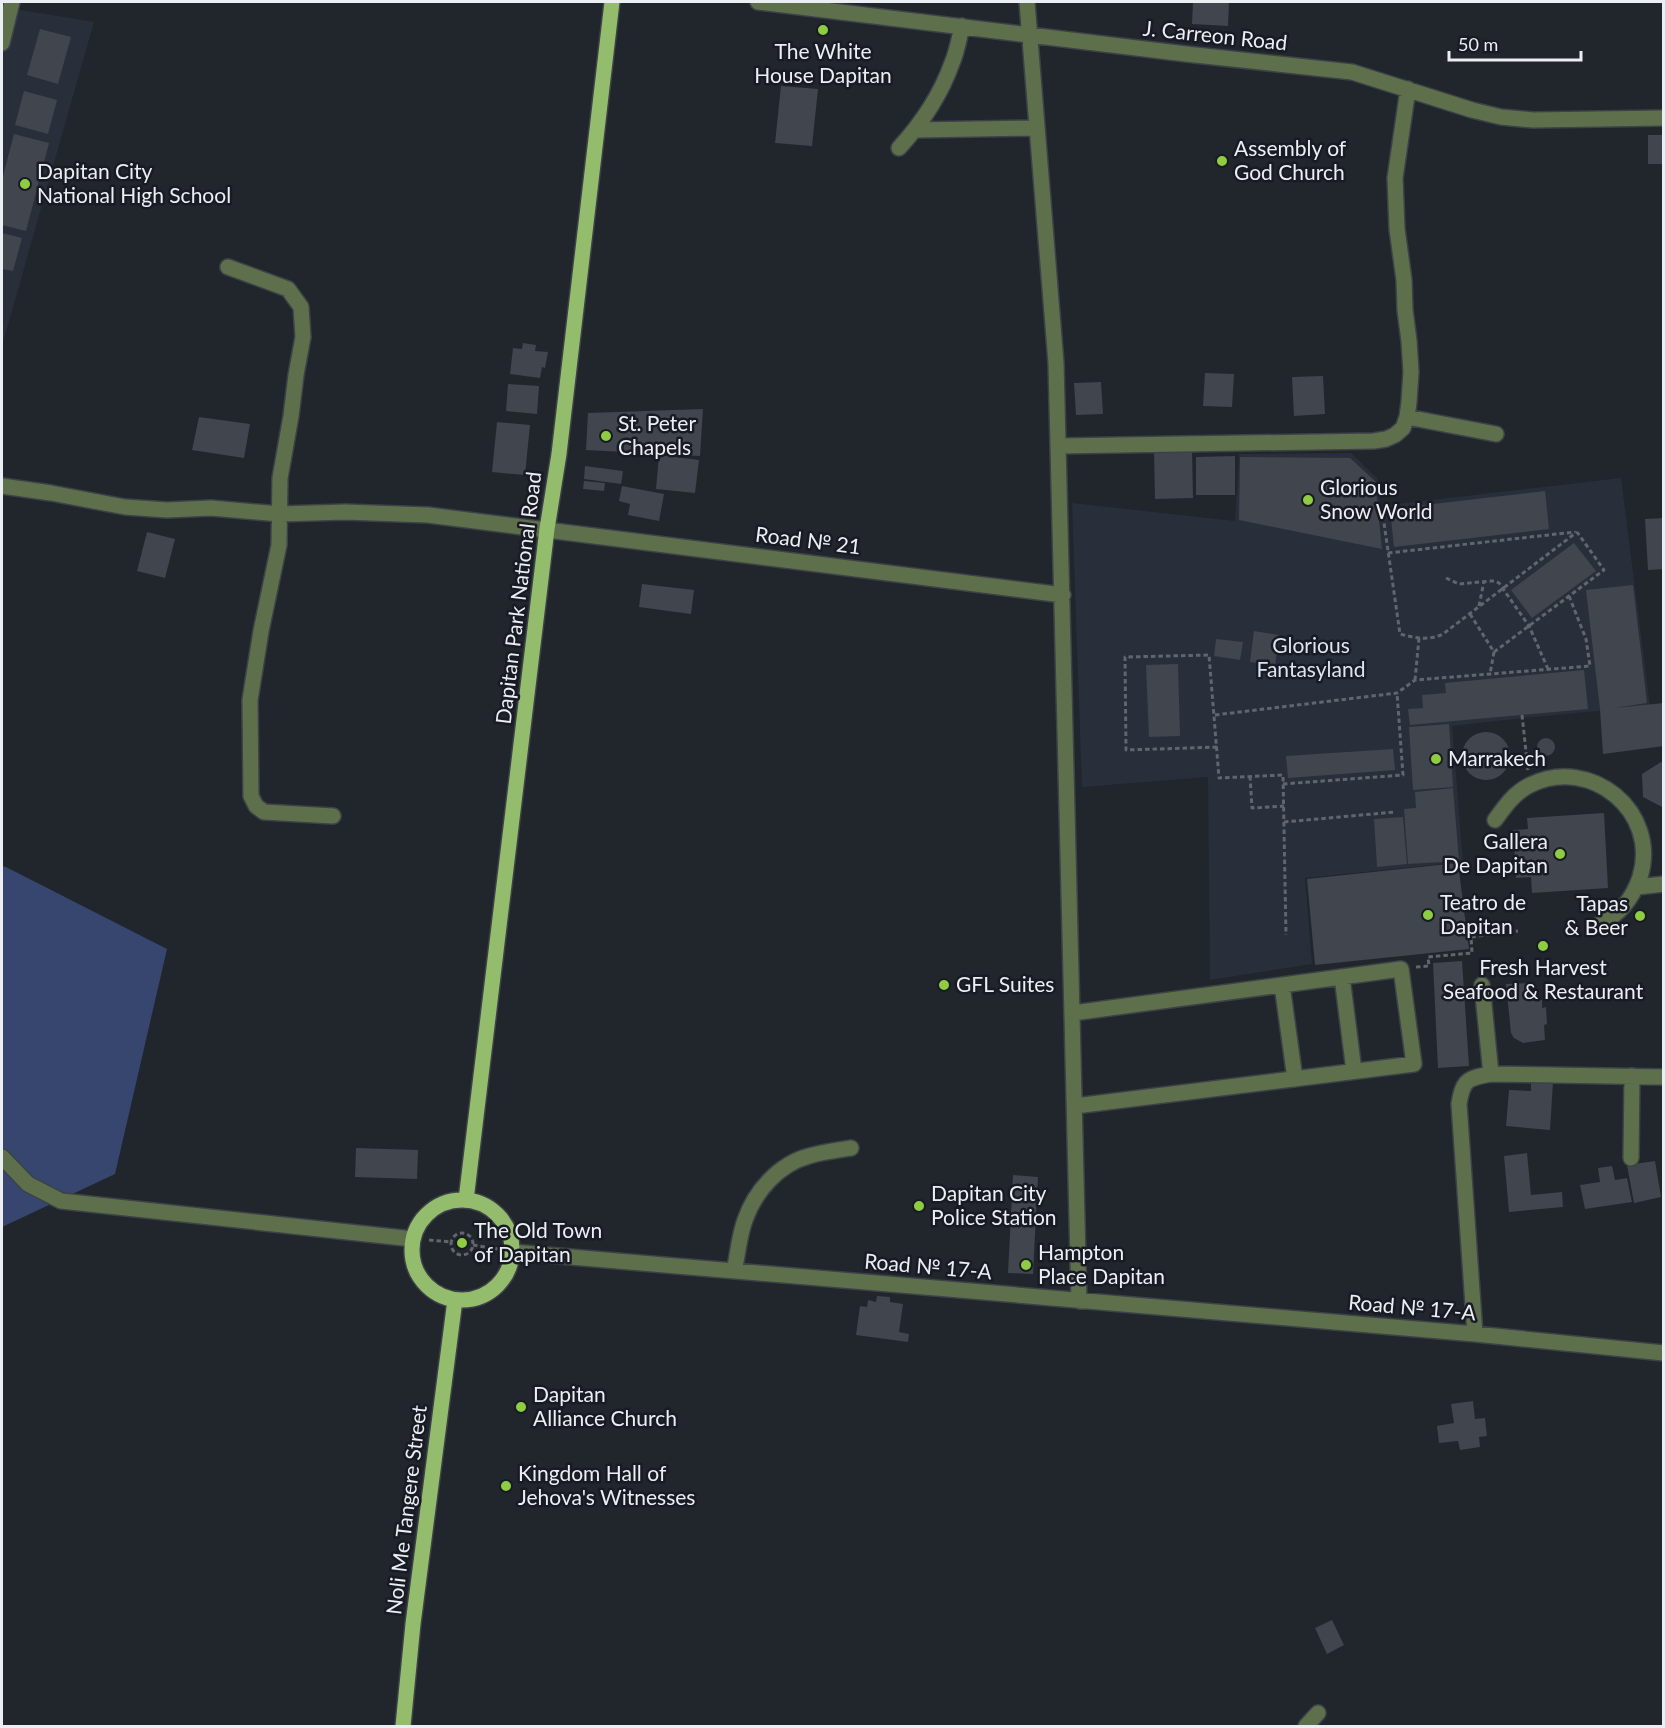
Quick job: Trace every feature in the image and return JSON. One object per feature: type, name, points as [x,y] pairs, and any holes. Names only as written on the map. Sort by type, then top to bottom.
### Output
[{"type":"main road","name":"Dapitan Park National Road","points":[[466,1200],[612,2]]},
{"type":"main road","points":[[466,1200],[477,1202],[495,1213],[508,1230],[512,1251],[506,1274],[490,1292],[467,1300],[455,1300],[433,1292],[424,1284],[412,1263],[411,1251],[417,1227],[423,1218],[443,1204],[466,1200]]},
{"type":"main road","name":"Noli Me Tangere Street","points":[[403,1726],[413,1624],[455,1300]]},
{"type":"street","points":[[2,43],[12,2]]},
{"type":"street","name":"J. Carreon Road","points":[[758,2],[873,8],[962,26],[1029,35],[1352,72],[1500,117],[1533,120],[1664,118]]},
{"type":"street","points":[[1027,2],[1056,363],[1079,1301]]},
{"type":"street","points":[[899,148],[916,130],[942,86],[952,63],[962,26]]},
{"type":"street","points":[[1058,446],[1374,441],[1395,435],[1403,428],[1407,417],[1411,372],[1404,280],[1397,229],[1395,178],[1408,89]]},
{"type":"street","points":[[916,130],[1036,128]]},
{"type":"street","points":[[228,267],[288,289],[301,307],[303,337],[281,469],[279,545],[261,631],[250,700],[251,796],[256,806],[264,812],[333,816]]},
{"type":"street","points":[[1407,417],[1496,434]]},
{"type":"street","name":"Road № 21","points":[[2,486],[135,508],[167,510],[211,508],[280,514],[345,512],[428,515],[1063,595]]},
{"type":"street","points":[[1495,820],[1509,800],[1529,785],[1550,778],[1571,777],[1592,781],[1612,791],[1627,806],[1638,824],[1643,845],[1643,867],[1637,887],[1625,905],[1609,920],[1600,924]]},
{"type":"street","points":[[1637,887],[1664,884]]},
{"type":"street","points":[[1073,1013],[1401,969],[1414,1064],[1075,1106]]},
{"type":"street","points":[[1342,976],[1354,1071]]},
{"type":"street","points":[[1282,985],[1294,1079]]},
{"type":"street","points":[[1482,986],[1491,1074]]},
{"type":"street","points":[[1475,1334],[1459,1104],[1461,1087],[1473,1077],[1491,1074],[1664,1077]]},
{"type":"street","points":[[1631,1158],[1632,1076]]},
{"type":"street","points":[[734,1271],[744,1222],[752,1203],[771,1178],[790,1163],[808,1156],[851,1148]]},
{"type":"street","points":[[2,1157],[28,1184],[61,1201],[413,1239]]},
{"type":"street","name":"Road № 17-A","points":[[512,1251],[1475,1334],[1664,1353]]},
{"type":"street","points":[[1305,1726],[1318,1713]]},
{"type":"path","points":[[1383,516],[1400,634],[1428,639],[1443,634],[1577,532]]},
{"type":"path","points":[[1389,553],[1577,532]]},
{"type":"path","points":[[1494,652],[1604,570],[1577,532]]},
{"type":"path","points":[[1446,578],[1459,584],[1498,582],[1529,626],[1548,669]]},
{"type":"path","points":[[1479,607],[1484,581]]},
{"type":"path","points":[[1214,715],[1397,693],[1415,680],[1518,674],[1590,666],[1586,639],[1569,596]]},
{"type":"path","points":[[1470,614],[1494,652],[1490,674]]},
{"type":"path","points":[[1415,680],[1419,638]]},
{"type":"path","points":[[1217,747],[1126,750],[1125,657],[1209,655],[1217,747],[1219,778],[1283,775],[1286,935]]},
{"type":"path","points":[[1283,784],[1402,775],[1397,693]]},
{"type":"path","points":[[1522,715],[1529,785]]},
{"type":"path","points":[[1251,776],[1252,808],[1284,806]]},
{"type":"path","points":[[1284,822],[1395,812]]},
{"type":"path","points":[[1401,969],[1429,966],[1428,957],[1472,953],[1471,937],[1518,931]]},
{"type":"path","points":[[463,1233],[470,1236],[473,1245],[469,1253],[459,1255],[453,1251],[451,1242],[456,1235],[463,1233]]},
{"type":"path","points":[[413,1239],[451,1242]]},
{"type":"path","points":[[473,1245],[512,1251]]},
{"type":"shaded area","name":"Dapitan City National High School","points":[[2,7],[94,22],[2,346]]},
{"type":"shaded area","name":"Glorious Fantasyland","points":[[1351,453],[1377,478],[1380,506],[1621,478],[1650,706],[1452,726],[1463,862],[1305,878],[1312,964],[1210,980],[1208,777],[1082,787],[1072,503],[1235,521],[1239,454]]},
{"type":"shaded area","points":[[2,866],[167,949],[115,1174],[2,1227]]},
{"type":"building","points":[[1193,2],[1229,2],[1228,26],[1192,24]]},
{"type":"building","points":[[40,29],[71,37],[58,84],[27,75]]},
{"type":"building","points":[[781,86],[818,89],[812,146],[775,143]]},
{"type":"building","points":[[24,91],[57,100],[48,134],[15,125]]},
{"type":"building","points":[[14,134],[49,143],[26,231],[2,225],[2,180]]},
{"type":"building","points":[[1648,135],[1664,135],[1664,164],[1648,164]]},
{"type":"building","points":[[2,233],[22,238],[13,271],[2,269]]},
{"type":"building","points":[[523,343],[536,345],[535,351],[548,352],[545,368],[542,367],[540,378],[510,374],[513,348],[522,349]]},
{"type":"building","points":[[1205,373],[1234,374],[1232,407],[1203,406]]},
{"type":"building","points":[[1323,376],[1325,414],[1294,416],[1292,377]]},
{"type":"building","points":[[1101,382],[1103,414],[1076,415],[1074,383]]},
{"type":"building","points":[[508,384],[539,386],[537,414],[506,411]]},
{"type":"building","points":[[703,409],[700,456],[586,450],[588,413]]},
{"type":"building","points":[[199,417],[250,424],[244,458],[192,450]]},
{"type":"building","points":[[497,422],[530,425],[525,475],[492,472]]},
{"type":"building","points":[[1192,449],[1193,498],[1155,499],[1154,451]]},
{"type":"building","points":[[659,455],[699,460],[695,493],[656,489]]},
{"type":"building","points":[[1235,456],[1235,495],[1196,495],[1196,457]]},
{"type":"building","name":"Glorious Snow World","points":[[1240,457],[1350,458],[1375,481],[1382,549],[1239,520]]},
{"type":"building","points":[[585,466],[623,471],[621,484],[584,479]]},
{"type":"building","points":[[584,481],[605,483],[604,491],[583,489]]},
{"type":"building","points":[[622,486],[664,494],[659,521],[628,515],[630,504],[619,501]]},
{"type":"building","points":[[1545,491],[1549,529],[1394,547],[1390,509]]},
{"type":"building","points":[[1664,518],[1664,569],[1648,570],[1645,519]]},
{"type":"building","points":[[147,532],[175,539],[165,578],[137,571]]},
{"type":"building","points":[[1574,543],[1596,571],[1532,618],[1511,590]]},
{"type":"building","points":[[642,584],[694,590],[691,614],[639,607]]},
{"type":"building","points":[[1633,585],[1647,703],[1614,708],[1664,703],[1664,746],[1603,754],[1586,590]]},
{"type":"building","points":[[1254,631],[1279,635],[1275,665],[1250,662]]},
{"type":"building","points":[[1216,639],[1243,642],[1240,660],[1214,656]]},
{"type":"building","points":[[1178,664],[1180,736],[1149,737],[1146,665]]},
{"type":"building","points":[[1584,670],[1588,709],[1410,725],[1408,709],[1423,708],[1422,695],[1446,693],[1445,683]]},
{"type":"building","points":[[1449,724],[1453,787],[1413,790],[1409,727]]},
{"type":"building","points":[[1486,732],[1503,739],[1510,756],[1503,773],[1486,780],[1469,773],[1462,756],[1469,739]]},
{"type":"building","points":[[1546,738],[1552,741],[1555,747],[1552,753],[1546,756],[1540,753],[1537,747],[1540,741]]},
{"type":"building","points":[[1393,749],[1395,770],[1288,778],[1286,756]]},
{"type":"building","points":[[1661,762],[1664,763],[1664,808],[1643,797],[1642,774]]},
{"type":"building","points":[[1453,788],[1459,861],[1408,864],[1404,809],[1416,808],[1415,792]]},
{"type":"building","name":"Gallera De Dapitan","points":[[1604,813],[1608,888],[1532,893],[1531,877],[1516,878],[1513,830],[1528,829],[1527,818]]},
{"type":"building","points":[[1403,817],[1407,864],[1377,867],[1374,819]]},
{"type":"building","points":[[1458,863],[1469,949],[1315,965],[1307,879]]},
{"type":"building","points":[[1462,961],[1469,1066],[1438,1068],[1433,963]]},
{"type":"building","points":[[1530,983],[1533,1001],[1542,1000],[1542,1008],[1546,1007],[1547,1024],[1544,1025],[1545,1040],[1523,1043],[1514,1038],[1511,1033],[1506,984]]},
{"type":"building","points":[[1531,1080],[1553,1082],[1550,1130],[1506,1126],[1509,1090],[1531,1091]]},
{"type":"building","points":[[356,1148],[418,1150],[417,1179],[355,1177]]},
{"type":"building","points":[[1527,1153],[1531,1195],[1562,1192],[1563,1207],[1509,1212],[1504,1156]]},
{"type":"building","points":[[1655,1161],[1661,1197],[1634,1203],[1627,1165]]},
{"type":"building","points":[[1612,1166],[1615,1180],[1627,1178],[1632,1202],[1585,1209],[1580,1185],[1600,1182],[1598,1168]]},
{"type":"building","points":[[1013,1175],[1038,1177],[1033,1274],[1008,1273]]},
{"type":"building","points":[[877,1296],[890,1297],[890,1302],[903,1304],[899,1332],[909,1334],[908,1342],[856,1335],[860,1306],[867,1307],[868,1300],[876,1302]]},
{"type":"building","points":[[1473,1401],[1475,1419],[1485,1418],[1487,1436],[1479,1437],[1480,1447],[1460,1450],[1458,1441],[1439,1443],[1437,1426],[1454,1423],[1451,1404]]},
{"type":"building","points":[[1332,1620],[1344,1645],[1327,1654],[1315,1628]]},
{"type":"place","name":"The White House Dapitan","points":[[823,30]]},
{"type":"place","name":"Assembly of God Church","points":[[1222,161]]},
{"type":"place","name":"Dapitan City National High School","points":[[25,184]]},
{"type":"place","name":"St. Peter Chapels","points":[[606,436]]},
{"type":"place","name":"Glorious Snow World","points":[[1308,500]]},
{"type":"place","name":"Marrakech","points":[[1436,759]]},
{"type":"place","name":"Gallera De Dapitan","points":[[1560,854]]},
{"type":"place","name":"Teatro de Dapitan","points":[[1428,915]]},
{"type":"place","name":"Tapas & Beer","points":[[1640,916]]},
{"type":"place","name":"Fresh Harvest Seafood & Restaurant","points":[[1543,946]]},
{"type":"place","name":"GFL Suites","points":[[944,985]]},
{"type":"place","name":"Dapitan City Police Station","points":[[919,1206]]},
{"type":"place","name":"The Old Town of Dapitan","points":[[462,1243]]},
{"type":"place","name":"Hampton Place Dapitan","points":[[1026,1265]]},
{"type":"place","name":"Dapitan Alliance Church","points":[[521,1407]]},
{"type":"place","name":"Kingdom Hall of Jehova's Witnesses","points":[[506,1486]]}]
